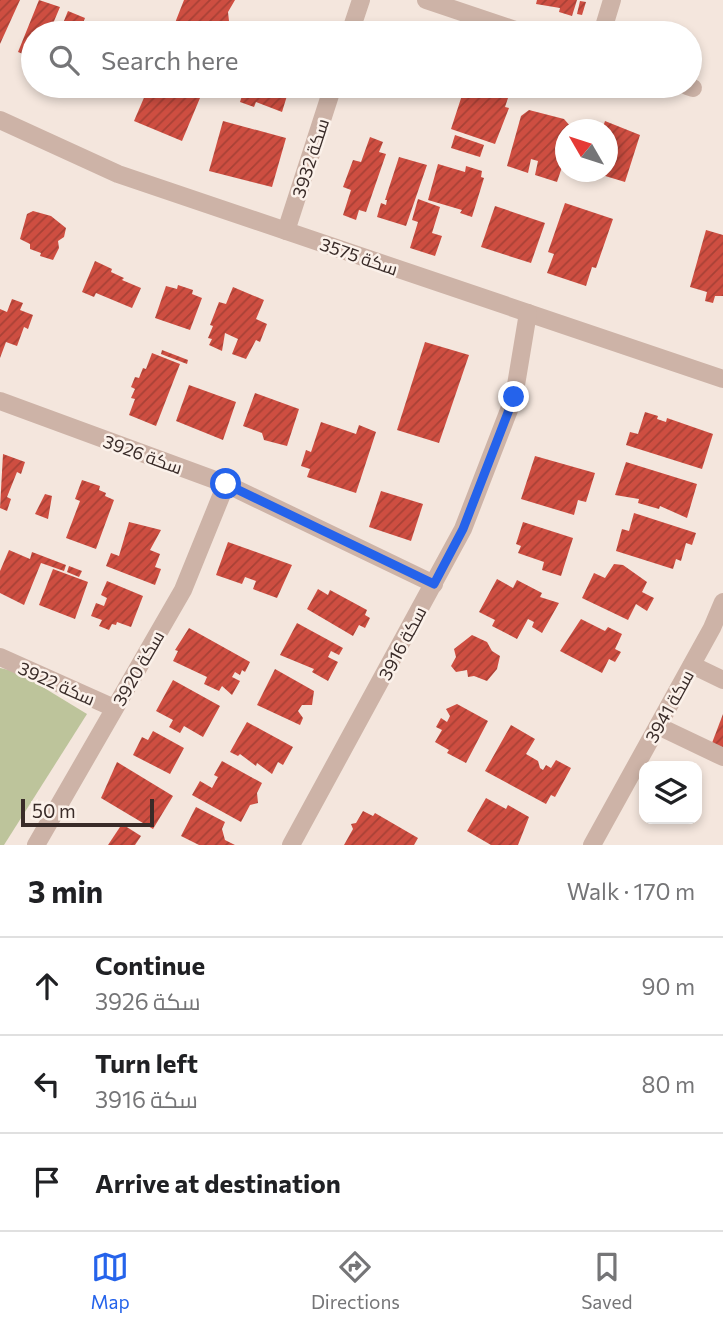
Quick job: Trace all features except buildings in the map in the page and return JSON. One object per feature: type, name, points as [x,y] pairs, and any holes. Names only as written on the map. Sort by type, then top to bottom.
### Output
[{"type":"street","points":[[354,21],[361,0]]},
{"type":"street","points":[[426,0],[488,21]]},
{"type":"street","points":[[606,21],[612,0]]},
{"type":"street","name":"سكة 3932","points":[[286,231],[329,98]]},
{"type":"street","name":"سكة 3575","points":[[0,120],[118,174],[723,379]]},
{"type":"street","name":"سكة 3916","points":[[291,845],[468,518],[514,397],[528,313]]},
{"type":"street","name":"سكة 3926","points":[[0,401],[226,484],[434,584]]},
{"type":"street","name":"سكة 3920","points":[[36,845],[183,590],[226,484]]},
{"type":"street","name":"سكة 3941","points":[[592,845],[692,664],[723,602]]},
{"type":"street","name":"سكة 3922","points":[[0,657],[114,708]]},
{"type":"street","points":[[692,664],[723,680]]},
{"type":"street","points":[[658,726],[723,758]]},
{"type":"green space","points":[[0,668],[18,672],[87,714],[4,845],[0,845]]},
{"type":"route","points":[[226,484],[434,584],[463,529],[487,474],[514,397]]}]
